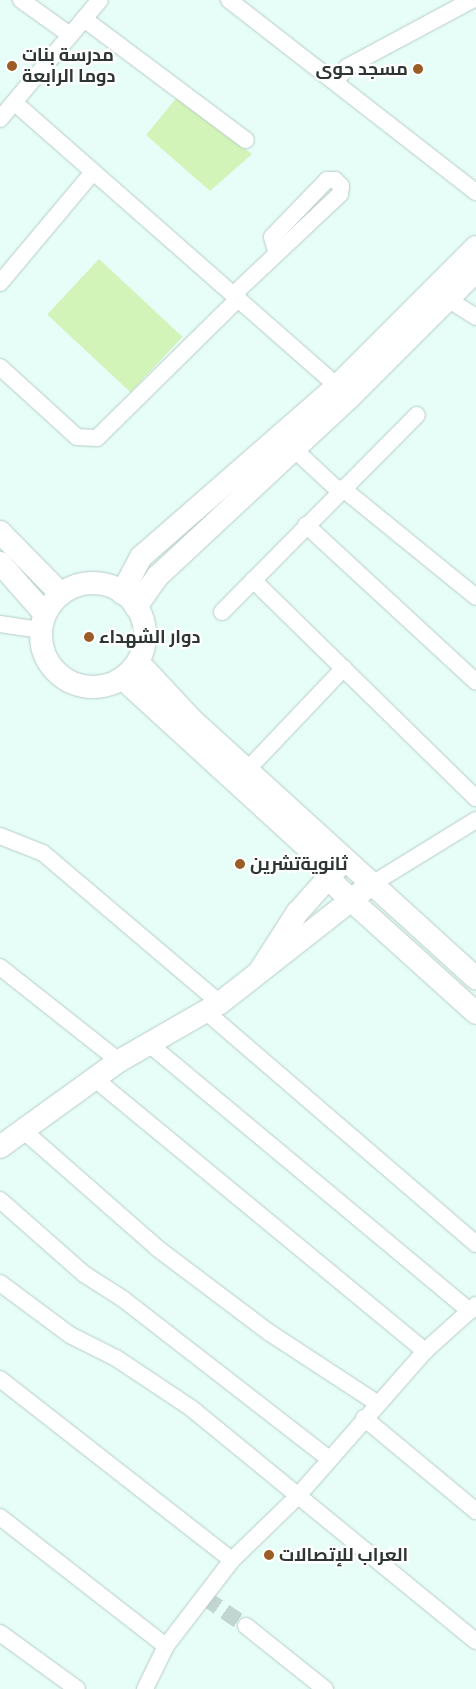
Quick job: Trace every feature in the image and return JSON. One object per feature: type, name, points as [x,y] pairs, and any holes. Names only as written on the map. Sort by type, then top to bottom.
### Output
[{"type":"street","points":[[21,0],[70,34]]},
{"type":"street","points":[[0,119],[100,0]]},
{"type":"street","points":[[229,0],[476,192]]},
{"type":"street","points":[[335,82],[346,67],[472,0]]},
{"type":"street","points":[[84,19],[246,140]]},
{"type":"street","points":[[14,102],[344,391]]},
{"type":"street","points":[[0,283],[93,172]]},
{"type":"street","points":[[0,367],[77,437],[97,438],[237,296],[276,251],[285,250],[340,194],[341,186],[327,180],[272,237],[276,251]]},
{"type":"street","points":[[129,600],[158,576],[293,448],[476,247]]},
{"type":"street","points":[[129,600],[141,557],[344,391],[448,300],[476,271]]},
{"type":"street","points":[[448,300],[476,317]]},
{"type":"street","points":[[222,612],[340,490],[417,415]]},
{"type":"street","points":[[293,448],[340,490],[476,597]]},
{"type":"street","points":[[306,525],[476,682]]},
{"type":"street","points":[[0,532],[61,594]]},
{"type":"street","points":[[0,563],[42,622],[48,662],[72,683],[104,686],[123,679],[138,662],[145,634],[129,600],[98,583],[61,594],[42,622]]},
{"type":"street","points":[[253,580],[476,798]]},
{"type":"street","points":[[0,624],[42,622]]},
{"type":"street","points":[[138,662],[344,860],[476,978]]},
{"type":"street","points":[[248,769],[344,668]]},
{"type":"street","points":[[123,679],[310,850],[328,878],[476,1013]]},
{"type":"street","points":[[2,1143],[24,1131],[119,1061],[212,1006],[258,974],[372,884],[473,825]]},
{"type":"street","points":[[0,836],[43,853],[476,1244]]},
{"type":"street","points":[[258,974],[279,937],[344,860]]},
{"type":"street","points":[[0,967],[119,1061]]},
{"type":"street","points":[[145,1689],[166,1646],[232,1560],[296,1498],[328,1458],[425,1351],[472,1314],[148,1043]]},
{"type":"street","points":[[95,1079],[425,1351]]},
{"type":"street","points":[[24,1131],[157,1248],[270,1333],[377,1403]]},
{"type":"street","points":[[0,1200],[84,1274],[123,1299],[328,1458]]},
{"type":"street","points":[[0,1283],[70,1335],[116,1358],[191,1408],[296,1498],[476,1641]]},
{"type":"street","points":[[0,1379],[232,1560]]},
{"type":"street","points":[[364,1418],[476,1511]]},
{"type":"street","points":[[0,1517],[166,1646]]},
{"type":"street","points":[[246,1626],[325,1689]]},
{"type":"street","points":[[0,1633],[77,1689]]},
{"type":"green space","points":[[178,96],[252,154],[210,191],[146,135]]},
{"type":"green space","points":[[99,259],[182,337],[131,392],[47,315]]},
{"type":"tunnel","points":[[205,1598],[246,1626]]},
{"type":"place","name":"مدرسة بنات دوما الرابعة","points":[[12,66]]},
{"type":"place","name":"مسجد حوى","points":[[418,69]]},
{"type":"place","name":"دوار الشهداء","points":[[89,637]]},
{"type":"place","name":"ثانويةتشرين","points":[[240,864]]},
{"type":"place","name":"العراب للإتصالات","points":[[269,1555]]}]
